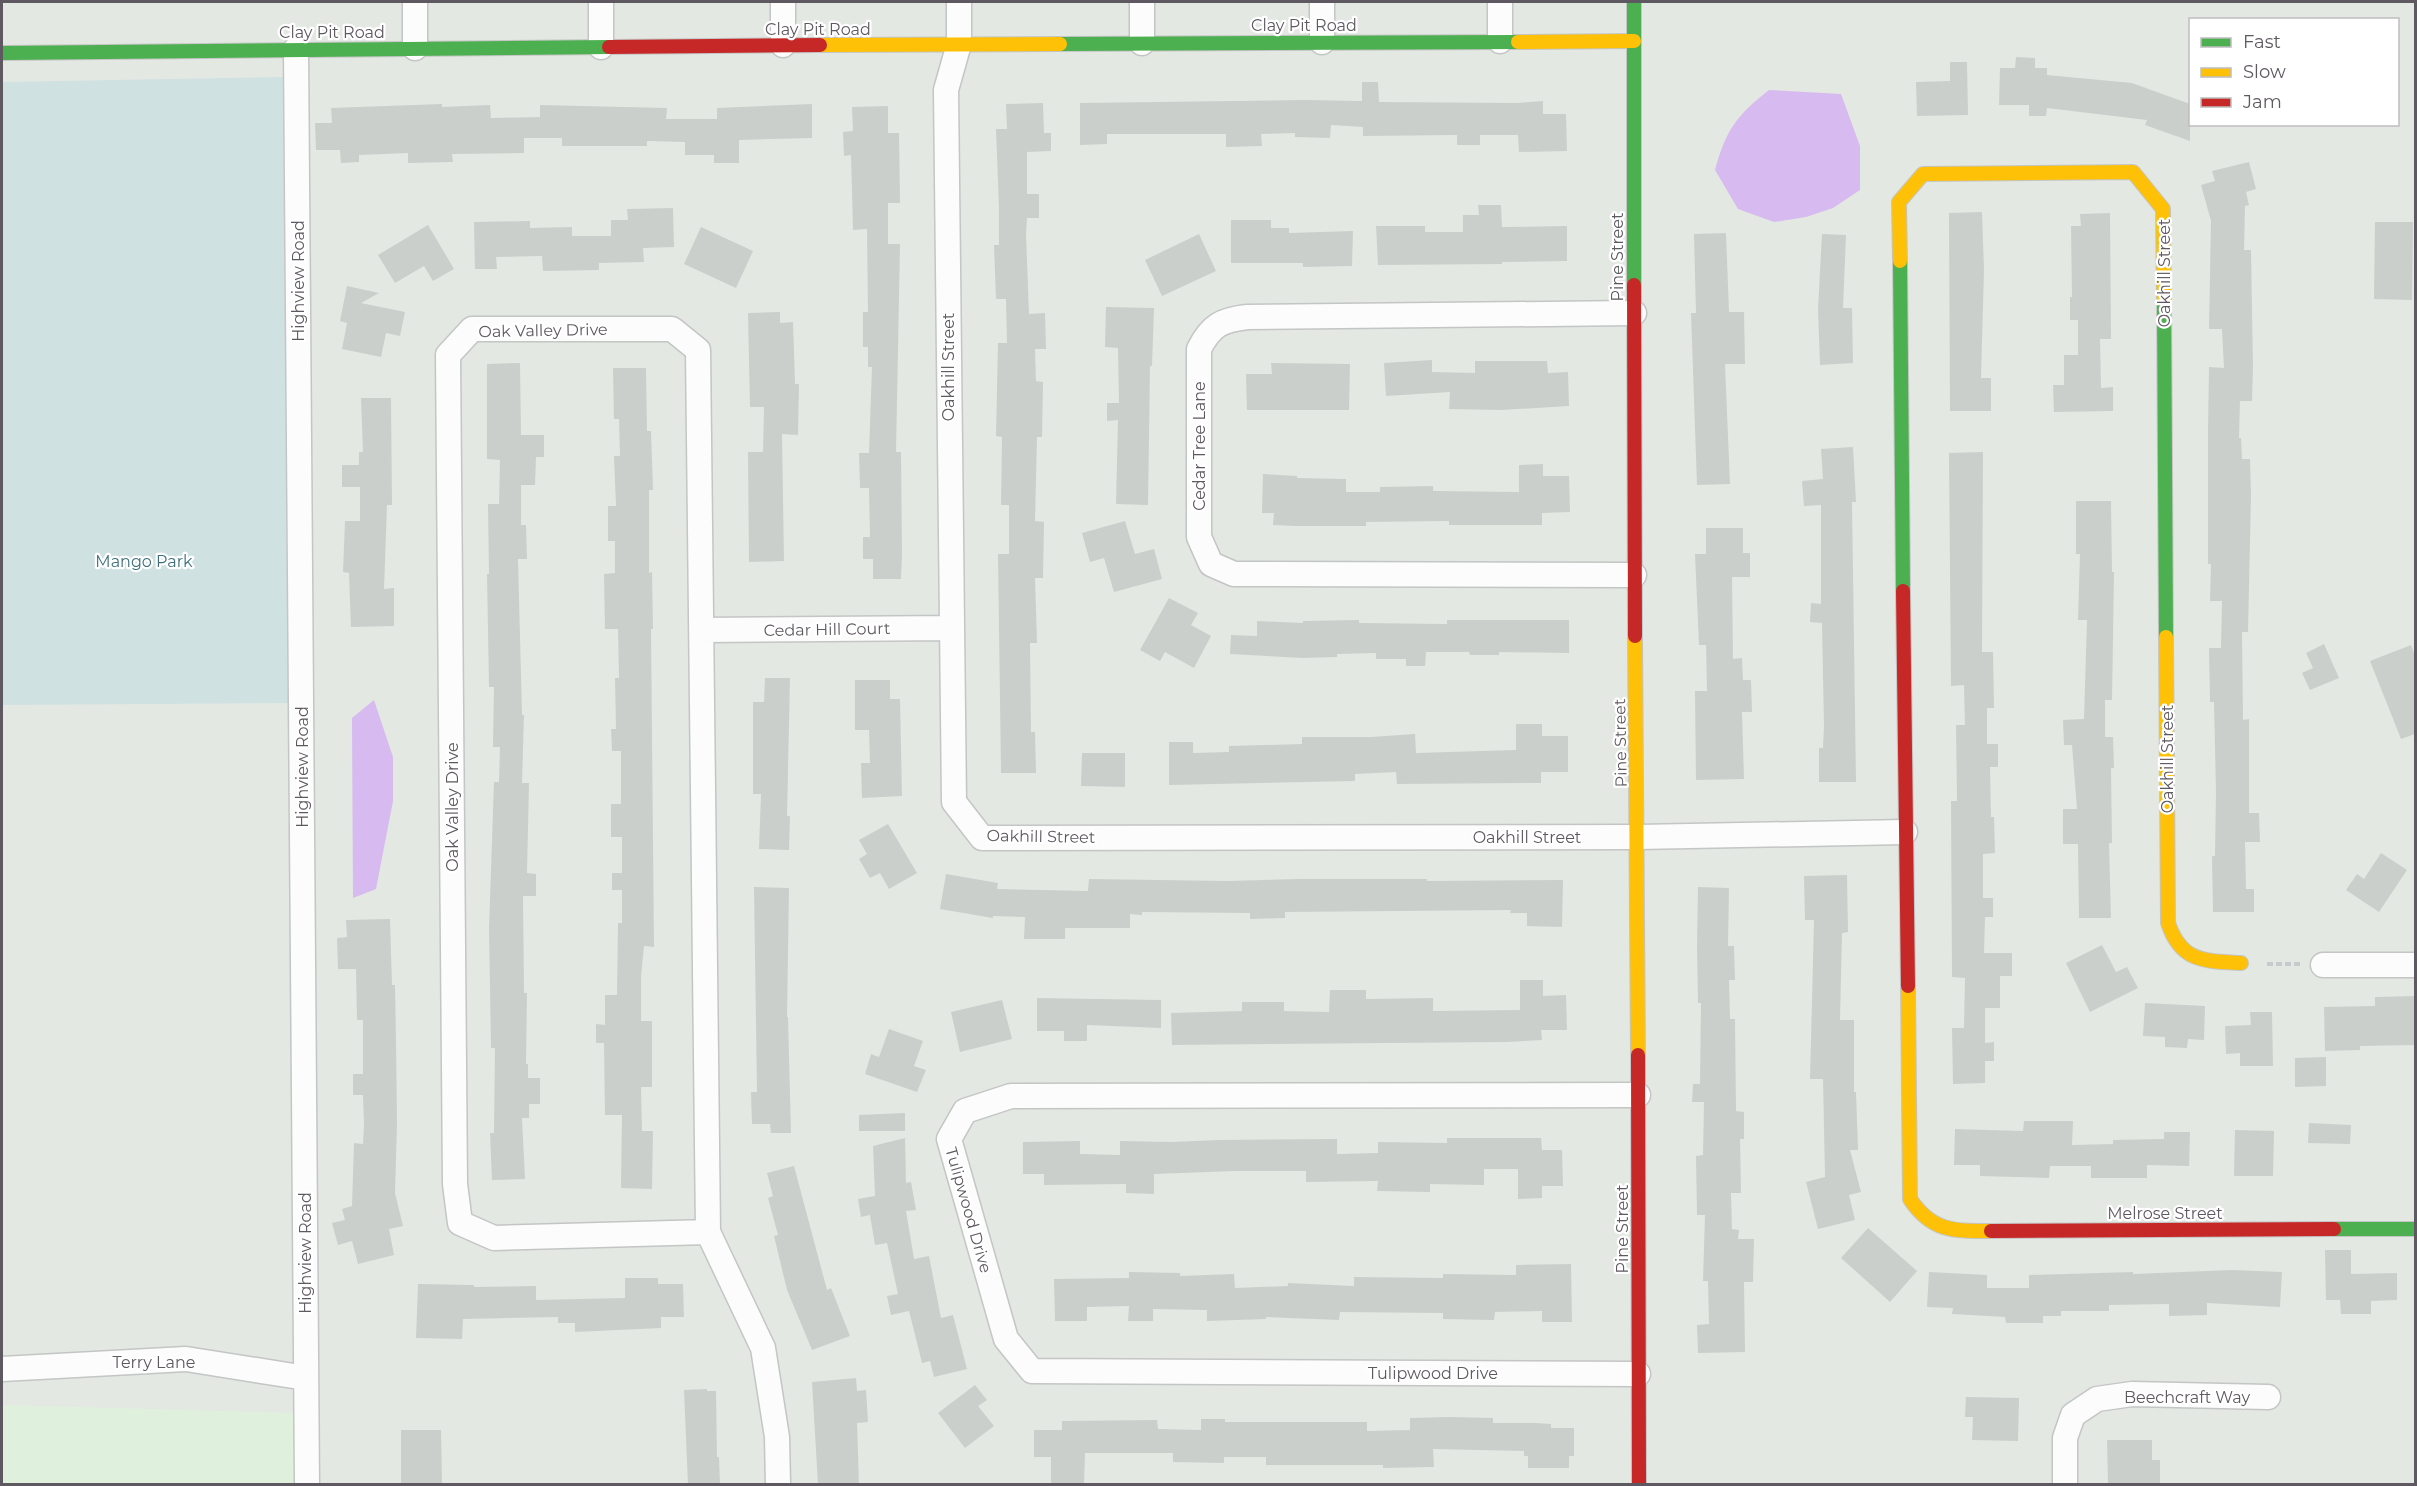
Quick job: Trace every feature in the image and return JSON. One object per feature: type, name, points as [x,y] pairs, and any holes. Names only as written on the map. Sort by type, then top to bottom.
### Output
[{"type":"street","points":[[415,2],[415,48]]},
{"type":"street","points":[[601,2],[601,47]]},
{"type":"street","points":[[783,2],[783,45]]},
{"type":"street","name":"Oakhill Street","points":[[959,2],[959,44],[946,90],[954,802],[982,838],[1638,837],[1905,832]]},
{"type":"street","points":[[1142,2],[1142,43]]},
{"type":"street","points":[[1322,2],[1322,42]]},
{"type":"street","points":[[1500,2],[1500,41]]},
{"type":"street","name":"Pine Street","points":[[1634,2],[1634,575],[1638,837],[1639,1485]]},
{"type":"street","name":"Clay Pit Road","points":[[2,53],[783,45],[1634,41]]},
{"type":"street","name":"Highview Road","points":[[296,49],[307,1485]]},
{"type":"street","name":"Oakhill Street","points":[[1920,1214],[1910,1199],[1899,202],[1923,174],[2133,172],[2163,209],[2168,923],[2172,939],[2181,951],[2200,960],[2241,963]]},
{"type":"street","name":"Cedar Tree Lane","points":[[1634,313],[1247,317],[1226,320],[1207,334],[1199,349],[1199,537],[1211,564],[1234,574],[1634,575]]},
{"type":"street","name":"Oak Valley Drive","points":[[708,1232],[494,1238],[460,1223],[455,1184],[448,355],[472,329],[672,329],[698,350],[703,630],[708,1232],[763,1348],[777,1437],[778,1485]]},
{"type":"street","name":"Cedar Hill Court","points":[[703,630],[951,628]]},
{"type":"street","points":[[2323,965],[2415,965]]},
{"type":"street","name":"Tulipwood Drive","points":[[1638,1095],[1011,1096],[964,1111],[949,1139],[1006,1339],[1032,1371],[1638,1374]]},
{"type":"street","name":"Melrose Street","points":[[1920,1214],[1932,1224],[1956,1231],[2415,1228]]},
{"type":"street","name":"Terry Lane","points":[[2,1369],[186,1359],[306,1378]]},
{"type":"street","name":"Beechcraft Way","points":[[2065,1485],[2065,1438],[2073,1415],[2097,1400],[2132,1394],[2268,1397]]},
{"type":"path","points":[[2241,963],[2323,965]]},
{"type":"shaded area","points":[[1769,90],[1841,94],[1860,146],[1860,190],[1833,208],[1806,217],[1774,222],[1738,209],[1715,170],[1723,144],[1740,116]]},
{"type":"shaded area","points":[[374,700],[393,757],[393,801],[376,889],[353,898],[352,718]]},
{"type":"shaded area","points":[[2,1405],[295,1413],[296,1484],[2,1484]]},
{"type":"green space","name":"Mango Park","points":[[283,77],[288,703],[2,705],[2,82]]},
{"type":"building","points":[[2016,57],[2035,58],[2035,68],[2047,68],[2047,75],[2132,83],[2189,104],[2190,141],[2145,125],[2147,120],[2047,108],[2046,116],[2029,116],[2029,105],[1999,105],[2000,68],[2015,68]]},
{"type":"building","points":[[1950,62],[1967,62],[1968,115],[1917,116],[1916,82],[1950,81]]},
{"type":"building","points":[[1362,82],[1378,82],[1379,102],[1518,103],[1543,101],[1543,114],[1566,114],[1567,151],[1519,152],[1518,135],[1480,135],[1480,145],[1457,145],[1457,135],[1363,136],[1363,127],[1331,125],[1330,138],[1295,137],[1295,133],[1261,134],[1262,146],[1226,147],[1226,134],[1107,134],[1107,144],[1080,145],[1080,103],[1362,101]]},
{"type":"building","points":[[1043,103],[1044,133],[1051,133],[1051,151],[1027,152],[1027,194],[1039,194],[1039,218],[1027,218],[1026,234],[1029,314],[1045,313],[1046,349],[1035,349],[1036,381],[1043,382],[1042,437],[1037,437],[1035,521],[1044,522],[1043,578],[1035,578],[1037,643],[1030,643],[1031,732],[1035,732],[1036,773],[1001,773],[998,554],[1009,554],[1009,505],[1001,505],[1002,437],[996,436],[998,343],[1007,343],[1006,299],[996,299],[994,245],[999,245],[999,208],[996,129],[1007,129],[1006,104]]},
{"type":"building","points":[[442,104],[442,107],[490,105],[491,118],[540,117],[540,105],[667,108],[666,119],[717,119],[717,108],[812,104],[812,138],[739,140],[739,163],[714,163],[714,155],[685,155],[685,142],[647,141],[647,146],[562,146],[562,138],[524,138],[524,153],[452,154],[453,162],[408,163],[408,153],[359,155],[359,162],[341,163],[340,150],[316,150],[315,123],[332,123],[331,108]]},
{"type":"building","points":[[888,106],[888,133],[899,133],[900,203],[888,203],[888,244],[900,244],[896,452],[901,452],[902,554],[901,579],[873,579],[873,559],[863,559],[863,537],[870,537],[869,488],[860,488],[859,453],[869,453],[872,367],[868,367],[868,347],[863,347],[863,312],[868,312],[867,229],[853,230],[851,155],[844,156],[843,132],[853,131],[852,107]]},
{"type":"building","points":[[2249,162],[2256,189],[2246,192],[2249,205],[2245,206],[2244,250],[2251,250],[2252,401],[2240,401],[2239,438],[2241,438],[2242,459],[2250,459],[2251,495],[2248,632],[2242,632],[2243,720],[2249,719],[2249,813],[2259,813],[2260,842],[2245,842],[2246,889],[2254,889],[2254,912],[2213,912],[2212,856],[2215,856],[2216,791],[2214,702],[2210,702],[2209,648],[2221,648],[2222,601],[2210,601],[2211,564],[2208,564],[2209,367],[2224,368],[2222,329],[2209,329],[2211,221],[2201,185],[2215,181],[2212,171]]},
{"type":"building","points":[[1478,205],[1501,205],[1502,227],[1567,226],[1567,261],[1378,265],[1376,226],[1425,226],[1425,232],[1463,232],[1463,215],[1479,215]]},
{"type":"building","points":[[673,208],[674,247],[643,248],[644,262],[599,263],[599,270],[543,271],[542,256],[496,257],[497,269],[475,269],[474,222],[530,221],[530,228],[572,227],[572,236],[611,236],[611,220],[628,220],[627,209]]},
{"type":"building","points":[[1982,212],[1984,270],[1981,378],[1991,378],[1991,411],[1950,411],[1949,213]]},
{"type":"building","points":[[2110,213],[2111,339],[2100,339],[2101,388],[2113,387],[2113,411],[2054,412],[2053,385],[2064,385],[2064,355],[2078,355],[2078,320],[2070,320],[2071,226],[2081,226],[2080,214]]},
{"type":"building","points":[[1231,220],[1271,220],[1271,228],[1289,228],[1289,233],[1353,231],[1352,266],[1303,267],[1303,263],[1231,263]]},
{"type":"building","points":[[2375,222],[2413,222],[2412,300],[2374,299]]},
{"type":"building","points":[[428,225],[454,269],[433,281],[424,266],[395,283],[378,255]]},
{"type":"building","points":[[701,227],[753,251],[736,288],[684,264]]},
{"type":"building","points":[[1726,233],[1729,312],[1744,312],[1745,364],[1725,364],[1730,484],[1697,485],[1691,313],[1696,313],[1694,234]]},
{"type":"building","points":[[1199,234],[1216,271],[1162,296],[1145,260]]},
{"type":"building","points":[[1822,234],[1846,235],[1843,308],[1852,308],[1853,363],[1820,365],[1818,309]]},
{"type":"building","points":[[347,286],[379,293],[361,303],[405,312],[400,336],[386,333],[381,357],[342,349],[347,323],[340,321]]},
{"type":"building","points":[[1106,307],[1154,308],[1152,366],[1150,366],[1148,505],[1116,504],[1118,420],[1107,421],[1107,403],[1119,403],[1118,348],[1105,347]]},
{"type":"building","points":[[780,312],[780,323],[793,322],[795,384],[799,384],[798,435],[782,434],[784,561],[749,562],[748,452],[763,452],[764,407],[750,407],[748,313]]},
{"type":"building","points":[[1432,360],[1432,372],[1475,373],[1475,361],[1547,361],[1548,373],[1568,372],[1569,406],[1501,410],[1449,409],[1450,392],[1386,396],[1384,363]]},
{"type":"building","points":[[520,363],[521,435],[544,435],[544,457],[536,457],[535,485],[521,485],[521,525],[526,525],[527,559],[518,559],[522,715],[524,715],[522,783],[529,783],[527,873],[536,874],[536,896],[523,896],[524,993],[527,993],[526,1064],[528,1064],[528,1078],[540,1078],[540,1104],[529,1104],[529,1118],[522,1118],[525,1179],[492,1180],[490,1133],[494,1133],[495,1048],[491,1048],[489,928],[494,782],[499,782],[500,747],[493,747],[494,687],[489,687],[487,574],[489,574],[488,504],[499,504],[500,460],[487,459],[487,364]]},
{"type":"building","points":[[1271,363],[1350,364],[1349,410],[1247,410],[1246,374],[1272,374]]},
{"type":"building","points":[[613,368],[646,368],[647,431],[651,431],[653,490],[649,490],[649,573],[652,572],[653,629],[651,629],[654,947],[644,946],[641,1021],[652,1021],[652,1087],[641,1087],[642,1131],[653,1131],[652,1189],[621,1188],[622,1115],[605,1115],[604,1043],[596,1043],[596,1024],[605,1025],[605,995],[617,995],[618,923],[622,923],[622,890],[612,890],[612,873],[622,873],[622,837],[611,837],[611,804],[621,804],[621,751],[612,751],[611,729],[616,729],[615,678],[619,678],[618,629],[605,629],[604,574],[615,573],[615,541],[608,541],[608,506],[616,506],[614,456],[620,456],[619,419],[614,419]]},
{"type":"building","points":[[361,398],[391,398],[392,505],[387,505],[384,589],[394,588],[394,626],[351,627],[349,573],[343,572],[345,521],[360,521],[360,487],[342,487],[342,465],[359,465],[359,452],[363,452]]},
{"type":"building","points":[[1853,447],[1856,502],[1852,502],[1856,782],[1819,782],[1819,748],[1823,748],[1824,726],[1822,623],[1810,622],[1811,603],[1821,604],[1821,505],[1804,506],[1802,481],[1823,479],[1821,449]]},
{"type":"building","points":[[1983,452],[1982,652],[1993,652],[1994,708],[1987,708],[1987,744],[1998,744],[1998,767],[1990,767],[1991,817],[1994,817],[1995,853],[1983,854],[1983,898],[1993,898],[1993,917],[1985,917],[1984,953],[2012,953],[2012,976],[2000,976],[2000,1008],[1985,1008],[1985,1043],[1994,1042],[1994,1061],[1985,1061],[1985,1083],[1953,1084],[1952,1028],[1964,1028],[1965,978],[1952,977],[1951,801],[1957,801],[1956,725],[1965,725],[1964,685],[1951,686],[1949,453]]},
{"type":"building","points":[[1543,464],[1543,476],[1569,476],[1570,512],[1542,513],[1542,525],[1449,525],[1449,521],[1366,522],[1366,526],[1295,526],[1273,525],[1274,513],[1262,513],[1263,474],[1297,476],[1297,478],[1346,479],[1346,492],[1380,492],[1380,487],[1433,486],[1433,491],[1519,492],[1519,465]]},
{"type":"building","points":[[2076,501],[2111,501],[2112,572],[2114,572],[2112,700],[2105,700],[2105,737],[2113,737],[2112,843],[2109,843],[2111,918],[2079,918],[2078,844],[2063,844],[2063,809],[2077,809],[2072,745],[2064,745],[2063,720],[2084,719],[2087,620],[2078,620],[2080,554],[2076,554]]},
{"type":"building","points":[[1125,521],[1135,554],[1154,549],[1162,579],[1114,592],[1104,558],[1090,562],[1082,533]]},
{"type":"building","points":[[1706,528],[1743,528],[1743,553],[1750,553],[1750,577],[1732,577],[1733,659],[1742,658],[1743,680],[1751,680],[1752,712],[1742,712],[1744,779],[1696,780],[1695,691],[1707,691],[1706,645],[1699,645],[1695,554],[1706,554]]},
{"type":"building","points":[[1169,598],[1198,613],[1191,625],[1211,636],[1194,668],[1165,652],[1160,661],[1140,650]]},
{"type":"building","points":[[1359,620],[1359,623],[1447,624],[1447,620],[1569,620],[1569,653],[1499,652],[1499,655],[1470,655],[1469,652],[1426,652],[1425,666],[1406,666],[1406,659],[1376,659],[1376,653],[1303,658],[1230,654],[1231,635],[1257,636],[1257,621],[1303,623],[1303,621]]},
{"type":"building","points":[[2324,644],[2339,678],[2310,690],[2302,673],[2313,668],[2306,653]]},
{"type":"building","points":[[2411,645],[2415,656],[2415,734],[2401,739],[2370,661]]},
{"type":"building","points":[[765,678],[790,678],[787,816],[790,816],[789,850],[759,849],[761,794],[753,794],[753,702],[764,702]]},
{"type":"building","points":[[855,680],[890,680],[890,699],[900,699],[902,796],[862,798],[861,763],[870,763],[869,730],[855,730]]},
{"type":"building","points":[[1516,724],[1542,724],[1542,736],[1568,736],[1568,772],[1541,772],[1541,783],[1397,784],[1396,772],[1355,774],[1355,781],[1169,785],[1169,742],[1193,742],[1193,753],[1229,752],[1229,746],[1302,744],[1302,737],[1371,737],[1415,734],[1416,753],[1516,750]]},
{"type":"building","points":[[1082,753],[1125,753],[1125,787],[1081,786]]},
{"type":"building","points":[[888,824],[917,873],[889,889],[880,873],[870,878],[859,859],[867,854],[859,840]]},
{"type":"building","points":[[2381,853],[2407,870],[2379,912],[2346,890],[2357,874],[2364,879]]},
{"type":"building","points":[[946,874],[998,883],[997,889],[1088,891],[1089,879],[1563,880],[1562,927],[1527,926],[1527,913],[1510,913],[1511,910],[1285,912],[1285,918],[1250,919],[1250,913],[1142,912],[1142,915],[1130,914],[1130,928],[1065,928],[1065,939],[1024,939],[1025,917],[993,916],[993,918],[940,909]]},
{"type":"building","points":[[1847,875],[1848,932],[1842,933],[1840,1020],[1854,1020],[1854,1092],[1856,1092],[1858,1150],[1850,1150],[1861,1192],[1849,1195],[1855,1220],[1818,1229],[1806,1182],[1825,1177],[1823,1079],[1810,1079],[1814,920],[1805,920],[1804,876]]},
{"type":"building","points":[[754,887],[789,888],[787,1017],[791,1133],[771,1133],[770,1124],[752,1124],[751,1092],[757,1092]]},
{"type":"building","points":[[1698,887],[1729,888],[1728,946],[1734,946],[1735,980],[1729,980],[1730,1019],[1735,1019],[1736,1111],[1744,1112],[1744,1139],[1740,1139],[1741,1193],[1731,1193],[1732,1229],[1739,1230],[1738,1239],[1754,1239],[1753,1282],[1744,1282],[1745,1352],[1698,1353],[1697,1325],[1709,1324],[1708,1281],[1703,1281],[1705,1215],[1697,1215],[1696,1156],[1703,1155],[1704,1102],[1692,1102],[1693,1084],[1700,1084],[1701,1003],[1698,1003]]},
{"type":"building","points":[[390,919],[392,985],[395,985],[397,1123],[395,1193],[403,1226],[389,1229],[394,1255],[358,1264],[352,1241],[338,1245],[332,1223],[345,1220],[342,1209],[352,1206],[354,1143],[363,1144],[364,1125],[363,1095],[353,1095],[353,1074],[363,1074],[363,1020],[357,1020],[356,969],[338,969],[337,938],[347,937],[346,920]]},
{"type":"building","points":[[2102,945],[2116,972],[2127,967],[2138,988],[2090,1012],[2066,963]]},
{"type":"building","points":[[1520,980],[1543,980],[1543,996],[1566,995],[1567,1030],[1541,1030],[1542,1040],[1507,1042],[1172,1045],[1171,1013],[1242,1011],[1242,1002],[1284,1002],[1284,1011],[1329,1012],[1330,990],[1366,990],[1366,999],[1433,998],[1433,1011],[1520,1010]]},
{"type":"building","points":[[2415,996],[2415,1045],[2360,1046],[2360,1050],[2325,1051],[2324,1007],[2375,1006],[2375,997]]},
{"type":"building","points":[[1037,998],[1161,1000],[1161,1028],[1087,1025],[1087,1041],[1064,1041],[1064,1031],[1037,1031]]},
{"type":"building","points":[[1002,1000],[1012,1039],[960,1052],[951,1012]]},
{"type":"building","points":[[2145,1003],[2205,1006],[2204,1040],[2188,1039],[2187,1048],[2165,1047],[2165,1037],[2143,1036]]},
{"type":"building","points":[[2250,1012],[2272,1012],[2273,1066],[2240,1066],[2240,1053],[2226,1054],[2225,1026],[2251,1025]]},
{"type":"building","points":[[889,1029],[923,1041],[914,1066],[926,1070],[917,1092],[865,1074],[871,1054],[879,1057]]},
{"type":"building","points":[[2326,1057],[2326,1086],[2295,1087],[2295,1058]]},
{"type":"building","points":[[905,1113],[905,1131],[859,1131],[859,1115]]},
{"type":"building","points":[[2024,1121],[2073,1121],[2072,1145],[2113,1144],[2113,1140],[2164,1139],[2164,1132],[2190,1132],[2189,1166],[2147,1165],[2147,1178],[2091,1178],[2091,1166],[2050,1166],[2049,1178],[1980,1176],[1980,1165],[1954,1165],[1955,1129],[2023,1131]]},
{"type":"building","points":[[2309,1123],[2351,1125],[2350,1144],[2308,1143]]},
{"type":"building","points":[[2235,1130],[2274,1131],[2273,1176],[2234,1176]]},
{"type":"building","points":[[905,1138],[906,1183],[911,1182],[916,1210],[906,1211],[914,1259],[929,1256],[941,1318],[953,1315],[967,1369],[934,1377],[930,1361],[922,1363],[909,1311],[891,1315],[887,1296],[898,1294],[887,1243],[875,1245],[870,1215],[861,1217],[858,1199],[875,1196],[873,1146]]},
{"type":"building","points":[[1447,1138],[1541,1138],[1542,1150],[1562,1150],[1563,1186],[1542,1186],[1542,1198],[1518,1199],[1518,1169],[1484,1169],[1484,1185],[1430,1184],[1430,1192],[1377,1191],[1378,1181],[1306,1182],[1306,1171],[1235,1171],[1154,1174],[1154,1194],[1126,1193],[1126,1184],[1044,1185],[1044,1174],[1023,1174],[1023,1142],[1080,1141],[1080,1154],[1120,1155],[1120,1141],[1337,1139],[1337,1154],[1378,1153],[1378,1142],[1447,1143]]},
{"type":"building","points":[[794,1166],[827,1290],[831,1288],[850,1336],[812,1350],[787,1290],[774,1236],[778,1235],[768,1198],[773,1196],[767,1173]]},
{"type":"building","points":[[1868,1228],[1917,1271],[1890,1302],[1841,1258]]},
{"type":"building","points":[[2325,1250],[2351,1250],[2351,1274],[2397,1273],[2397,1300],[2371,1301],[2371,1314],[2341,1314],[2340,1300],[2326,1300]]},
{"type":"building","points":[[1571,1264],[1572,1322],[1542,1322],[1542,1311],[1495,1312],[1494,1320],[1443,1319],[1443,1313],[1340,1312],[1339,1320],[1266,1317],[1266,1319],[1207,1321],[1207,1310],[1153,1309],[1153,1321],[1128,1321],[1129,1306],[1087,1307],[1087,1321],[1055,1321],[1054,1279],[1129,1278],[1129,1272],[1180,1273],[1180,1276],[1234,1274],[1235,1288],[1288,1286],[1288,1283],[1354,1286],[1354,1277],[1443,1278],[1443,1274],[1516,1275],[1516,1265]]},
{"type":"building","points":[[2232,1270],[2282,1272],[2280,1307],[2207,1303],[2207,1315],[2169,1316],[2169,1304],[2109,1305],[2109,1311],[2061,1311],[2061,1316],[2043,1316],[2043,1323],[2006,1323],[2005,1317],[1952,1314],[1953,1308],[1927,1307],[1929,1272],[1987,1275],[1987,1288],[2029,1288],[2029,1275]]},
{"type":"building","points":[[625,1278],[658,1278],[658,1284],[683,1284],[684,1317],[661,1317],[661,1328],[575,1332],[575,1323],[558,1323],[558,1317],[463,1319],[462,1339],[416,1338],[418,1284],[474,1285],[474,1287],[536,1286],[536,1300],[625,1298]]},
{"type":"building","points":[[856,1378],[857,1391],[866,1390],[868,1422],[857,1423],[859,1485],[818,1485],[812,1382]]},
{"type":"building","points":[[975,1385],[987,1400],[978,1406],[994,1426],[965,1448],[938,1413]]},
{"type":"building","points":[[707,1389],[707,1391],[716,1391],[717,1457],[719,1457],[720,1485],[688,1485],[684,1390]]},
{"type":"building","points":[[1966,1397],[2019,1398],[2018,1441],[1972,1440],[1973,1417],[1965,1417]]},
{"type":"building","points":[[1410,1418],[1493,1418],[1493,1423],[1536,1423],[1551,1424],[1551,1428],[1574,1428],[1574,1456],[1569,1456],[1569,1468],[1528,1468],[1528,1456],[1524,1456],[1524,1451],[1433,1449],[1434,1467],[1383,1468],[1383,1465],[1266,1465],[1266,1457],[1224,1457],[1224,1463],[1173,1462],[1173,1453],[1085,1453],[1084,1484],[1051,1483],[1051,1457],[1034,1457],[1034,1430],[1062,1430],[1062,1421],[1157,1420],[1158,1429],[1201,1430],[1201,1419],[1225,1419],[1225,1422],[1367,1422],[1367,1431],[1410,1430]]},
{"type":"building","points":[[401,1430],[441,1430],[442,1485],[401,1485]]},
{"type":"building","points":[[2107,1440],[2152,1440],[2152,1460],[2160,1460],[2160,1483],[2108,1484]]},
{"type":"traffic: fast","points":[[1634,2],[1634,285]]},
{"type":"traffic: fast","points":[[1060,44],[1518,42]]},
{"type":"traffic: fast","points":[[2,53],[609,47]]},
{"type":"traffic: fast","points":[[1900,261],[1903,591]]},
{"type":"traffic: fast","points":[[2164,300],[2166,637]]},
{"type":"traffic: fast","points":[[2334,1229],[2416,1229]]},
{"type":"traffic: slow","points":[[1518,42],[1634,41]]},
{"type":"traffic: slow","points":[[820,45],[1060,44]]},
{"type":"traffic: slow","points":[[1900,261],[1899,202],[1923,174],[2133,172],[2163,209],[2164,300]]},
{"type":"traffic: slow","points":[[1635,636],[1638,1055]]},
{"type":"traffic: slow","points":[[2166,637],[2168,923],[2173,936],[2180,945],[2196,957],[2241,963]]},
{"type":"traffic: slow","points":[[1908,986],[1910,1199],[1918,1210],[1936,1224],[1955,1230],[1991,1231]]},
{"type":"traffic: jam","points":[[609,47],[820,45]]},
{"type":"traffic: jam","points":[[1634,285],[1635,636]]},
{"type":"traffic: jam","points":[[1903,591],[1908,986]]},
{"type":"traffic: jam","points":[[1638,1055],[1639,1484]]},
{"type":"traffic: jam","points":[[1991,1231],[2334,1229]]}]
